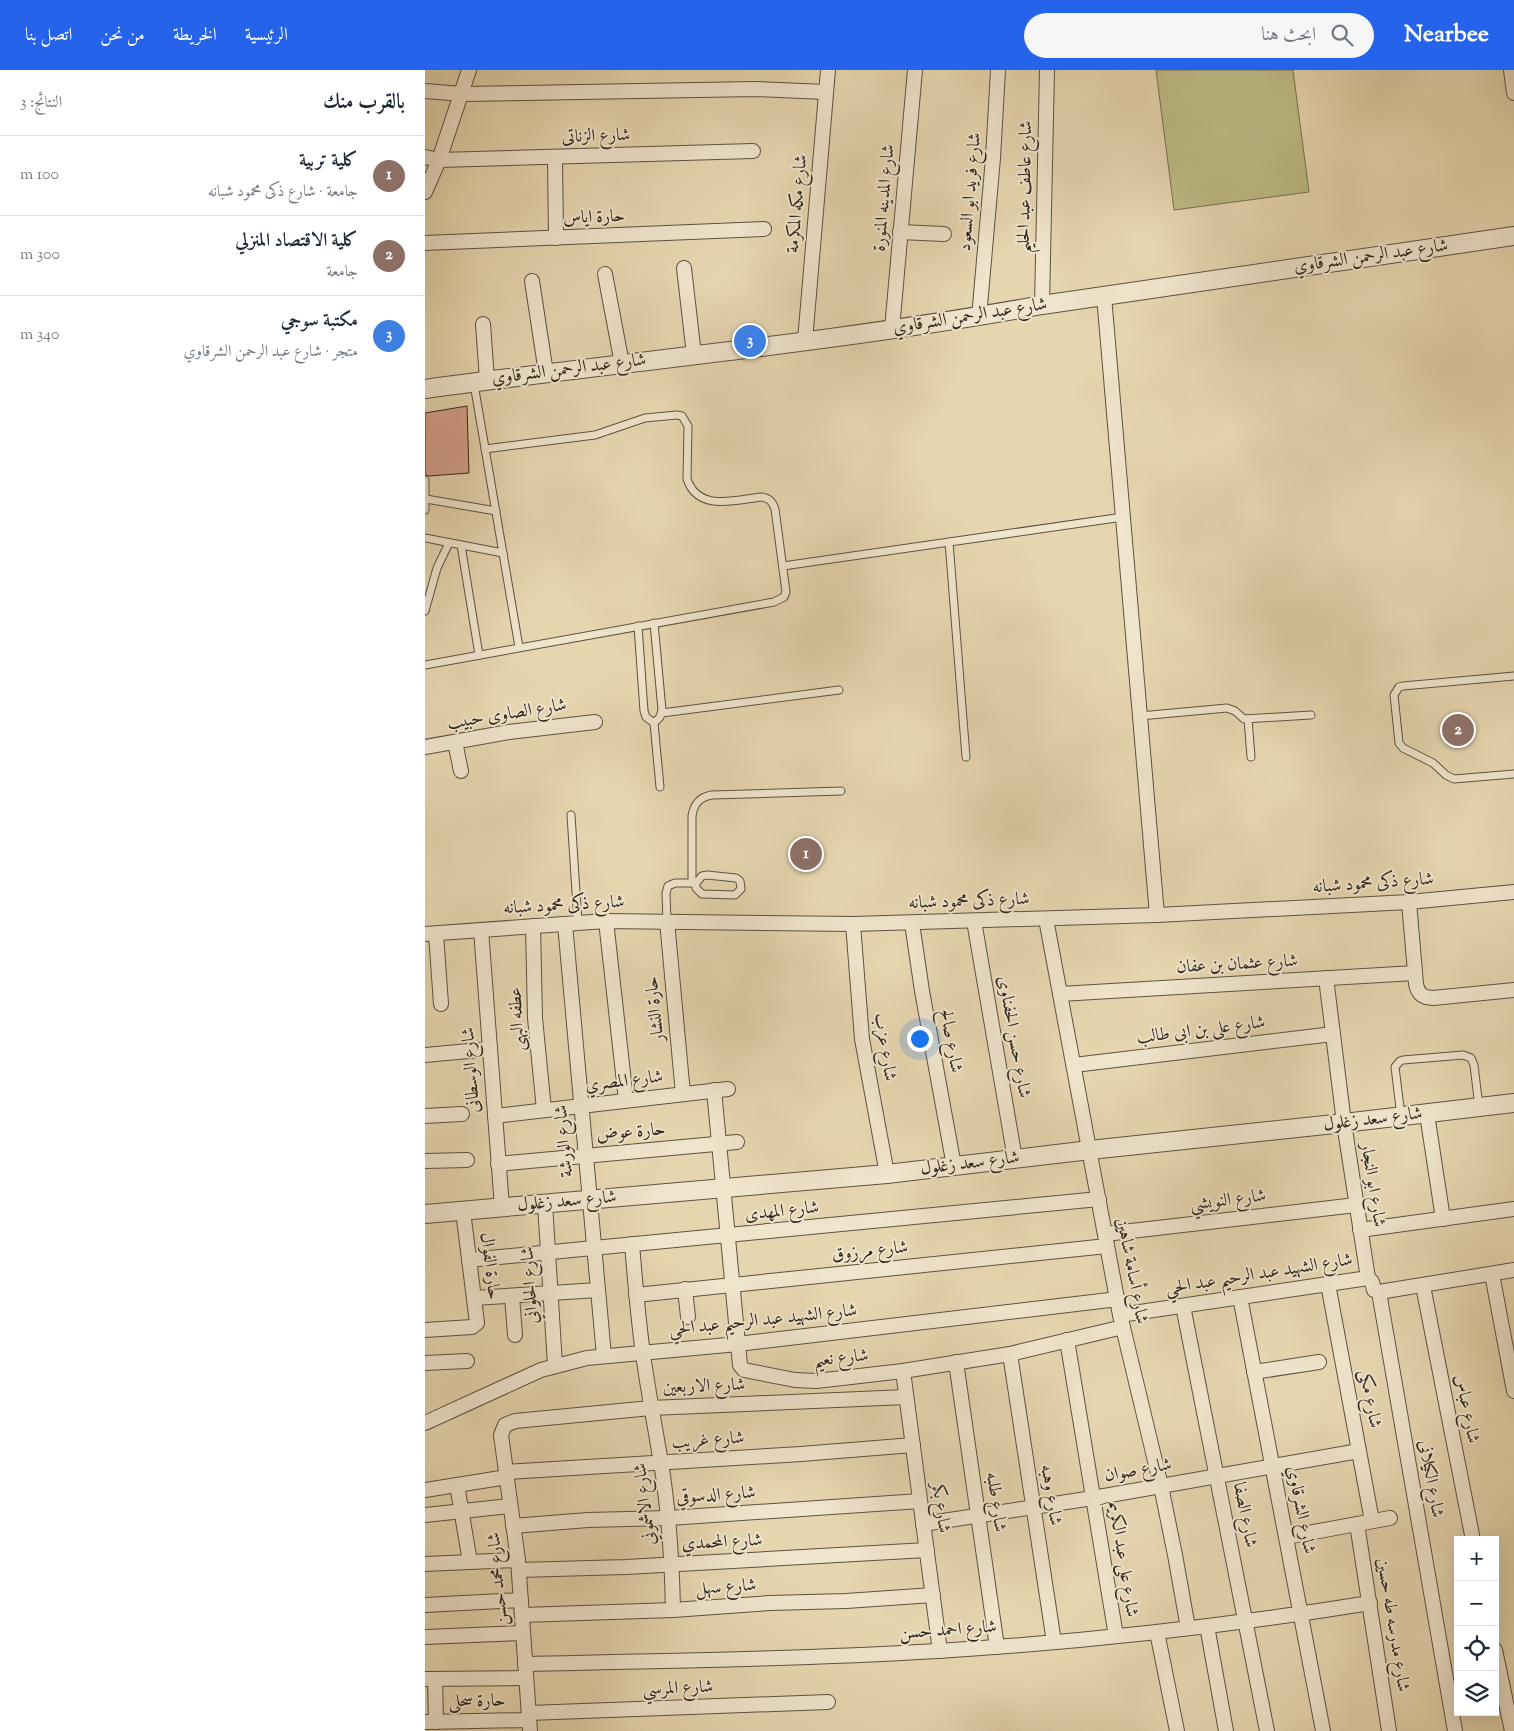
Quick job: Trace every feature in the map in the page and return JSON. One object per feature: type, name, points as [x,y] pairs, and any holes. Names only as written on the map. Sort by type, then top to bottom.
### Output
[{"type":"street","points":[[425,192],[432,159],[462,94],[469,70]]},
{"type":"street","name":"شارع مكه المكرمة","points":[[805,341],[828,70]]},
{"type":"street","name":"شارع المدينه المنورة","points":[[892,329],[915,70]]},
{"type":"street","name":"شارع فريد ابو السعود","points":[[979,317],[993,158],[998,70]]},
{"type":"street","name":"شارع عاطف عبد الحليم","points":[[1042,305],[1047,70]]},
{"type":"street","points":[[1511,70],[1514,93]]},
{"type":"street","points":[[425,91],[462,94],[756,89],[826,92]]},
{"type":"street","name":"شارع الزناتى","points":[[432,159],[753,151]]},
{"type":"street","points":[[555,157],[556,238]]},
{"type":"street","name":"حارة اياس","points":[[425,243],[764,229]]},
{"type":"street","points":[[900,232],[944,234]]},
{"type":"street","name":"شارع عبد الرحمن الشرقاوي","points":[[425,389],[979,317],[1042,305],[1514,236]]},
{"type":"street","points":[[684,268],[694,355]]},
{"type":"street","points":[[605,274],[623,364]]},
{"type":"street","points":[[532,281],[546,373]]},
{"type":"street","points":[[1104,296],[1157,915]]},
{"type":"street","points":[[481,381],[483,324]]},
{"type":"street","name":"شارع الصاوى حبيب","points":[[425,747],[515,731],[595,722]]},
{"type":"street","points":[[455,742],[461,771]]},
{"type":"street","name":"شارع ذكى محمود شبانه","points":[[431,934],[606,921],[853,924],[974,922],[1157,915],[1409,902],[1514,892]]},
{"type":"street","points":[[1409,902],[1417,990],[1421,995],[1427,998],[1514,990]]},
{"type":"street","name":"شارع أسامة شاهين","points":[[1046,919],[1121,1321],[1161,1486],[1188,1628]]},
{"type":"street","points":[[606,921],[626,1100]]},
{"type":"street","name":"حارة النشار","points":[[667,921],[683,1094]]},
{"type":"street","name":"شارع حسن الحفناوى","points":[[974,922],[1015,1159]]},
{"type":"street","name":"شارع الورشة","points":[[571,923],[581,1106],[604,1356]]},
{"type":"street","name":"شارع صالح","points":[[913,923],[922,991],[954,1166]]},
{"type":"street","name":"شارع عزب","points":[[853,924],[862,1038],[887,1174]]},
{"type":"street","name":"عطفه البهى","points":[[533,926],[535,1018],[544,1110]]},
{"type":"street","name":"شارع الوسطانى","points":[[481,930],[502,1207]]},
{"type":"street","points":[[431,934],[441,1004]]},
{"type":"street","name":"شارع عثمان بن عفان","points":[[1060,994],[1415,973]]},
{"type":"street","name":"شارع ابو النجار","points":[[1326,978],[1344,1123],[1368,1278]]},
{"type":"street","name":"شارع على بن ابى طالب","points":[[1074,1065],[1333,1034]]},
{"type":"street","points":[[425,1055],[490,1049]]},
{"type":"street","name":"شارع المصري","points":[[495,1116],[721,1090]]},
{"type":"street","name":"شارع نعيم","points":[[721,1090],[719,1144],[740,1365],[744,1370],[795,1380],[816,1381],[903,1371],[1009,1354],[1067,1340],[1121,1321]]},
{"type":"street","name":"شارع سعد زغلول","points":[[425,1214],[887,1174],[1514,1103]]},
{"type":"street","points":[[425,1116],[462,1114]]},
{"type":"street","points":[[1427,1114],[1443,1219]]},
{"type":"street","name":"حارة عوض","points":[[498,1164],[737,1142]]},
{"type":"street","points":[[425,1161],[467,1160]]},
{"type":"street","name":"شارع المهدى","points":[[469,1260],[1099,1200]]},
{"type":"street","name":"شارع الحلواني","points":[[545,1204],[555,1365]]},
{"type":"street","name":"شارع النويشي","points":[[1106,1240],[1356,1205]]},
{"type":"street","points":[[1360,1230],[1514,1209]]},
{"type":"street","name":"حارة الفوال","points":[[425,1330],[472,1327],[476,1325],[463,1211]]},
{"type":"street","name":"شارع مرزوق","points":[[636,1294],[732,1285],[1106,1240]]},
{"type":"street","name":"شارع الاشموني","points":[[632,1244],[642,1352],[669,1518],[673,1610]]},
{"type":"street","points":[[1379,1292],[1514,1270]]},
{"type":"street","points":[[1492,1274],[1514,1391]]},
{"type":"street","name":"شارع الشهيد عبد الرحيم عبد الحي","points":[[1121,1321],[1183,1306],[1368,1278],[1372,1282],[1374,1290],[1379,1292]]},
{"type":"street","name":"شارع مكى","points":[[1328,1284],[1372,1521]]},
{"type":"street","name":"شارع عباس","points":[[1423,1286],[1472,1536]]},
{"type":"street","points":[[685,1289],[688,1317]]},
{"type":"street","points":[[474,1298],[598,1290]]},
{"type":"street","name":"شارع الكيلانى","points":[[1379,1292],[1455,1731]]},
{"type":"street","points":[[512,1296],[515,1334]]},
{"type":"street","name":"شارع الشرقاوي","points":[[1240,1297],[1323,1731]]},
{"type":"street","name":"شارع الشهيد عبد الرحيم عبد الحي","points":[[425,1422],[527,1376],[555,1365],[587,1358],[738,1344],[1118,1299]]},
{"type":"street","name":"شارع الصفا","points":[[1183,1306],[1267,1731]]},
{"type":"street","name":"شارع على عبد الكريم","points":[[1067,1340],[1116,1636]]},
{"type":"street","name":"شارع وهبه","points":[[1009,1354],[1054,1642]]},
{"type":"street","points":[[425,1363],[467,1361]]},
{"type":"street","name":"شارع طلبه","points":[[956,1362],[997,1647]]},
{"type":"street","points":[[1254,1372],[1319,1362]]},
{"type":"street","name":"شارع بكر","points":[[903,1371],[940,1651]]},
{"type":"street","name":"شارع الاربعين","points":[[505,1425],[515,1422],[651,1408],[907,1397]]},
{"type":"street","name":"شارع محمد حسن","points":[[505,1425],[501,1435],[519,1565],[529,1721]]},
{"type":"street","name":"شارع غريب","points":[[425,1490],[507,1475],[913,1445]]},
{"type":"street","name":"شارع صوان","points":[[923,1524],[1093,1498],[1359,1451]]},
{"type":"street","points":[[457,1485],[470,1562]]},
{"type":"street","name":"شارع الدسوقي","points":[[513,1526],[588,1520],[669,1518],[920,1501]]},
{"type":"street","points":[[425,1515],[510,1506]]},
{"type":"street","points":[[1286,1537],[1390,1518]]},
{"type":"street","name":"شارع مدرسه طه حسين","points":[[1357,1524],[1389,1731]]},
{"type":"street","name":"شارع المحمدي","points":[[425,1564],[470,1562],[519,1565],[672,1564],[927,1550]]},
{"type":"street","name":"شارع سهل","points":[[522,1615],[673,1610],[933,1595]]},
{"type":"street","points":[[425,1605],[521,1600]]},
{"type":"street","name":"شارع احمد حسن","points":[[525,1664],[800,1658],[997,1647],[1246,1622],[1370,1603]]},
{"type":"street","points":[[1207,1626],[1226,1731]]},
{"type":"street","points":[[1157,1632],[1177,1731]]},
{"type":"street","points":[[425,1638],[523,1633]]},
{"type":"street","points":[[1499,1668],[1513,1731]]},
{"type":"street","points":[[431,1722],[430,1679],[526,1678]]},
{"type":"street","name":"شارع المرسي","points":[[529,1721],[828,1702]]},
{"type":"street","name":"حارة سحلى","points":[[431,1722],[529,1721]]},
{"type":"lane","points":[[481,381],[485,449],[519,648]]},
{"type":"lane","points":[[425,665],[780,601],[786,592],[773,502],[761,497],[714,502],[703,500],[695,494],[689,486],[687,479],[687,426],[682,416],[672,415],[645,418],[595,435],[485,449]]},
{"type":"lane","points":[[425,480],[425,510]]},
{"type":"lane","points":[[426,499],[496,510]]},
{"type":"lane","points":[[783,566],[1123,517]]},
{"type":"lane","points":[[425,538],[503,553]]},
{"type":"lane","points":[[949,542],[966,757]]},
{"type":"lane","points":[[425,611],[437,568],[449,543]]},
{"type":"lane","points":[[461,545],[479,655]]},
{"type":"lane","points":[[654,623],[661,713],[654,723],[659,787]]},
{"type":"lane","points":[[638,626],[644,711],[646,717],[654,723]]},
{"type":"lane","points":[[1514,676],[1403,686],[1394,695],[1398,740],[1403,748],[1433,763],[1446,775],[1454,779],[1514,774]]},
{"type":"lane","points":[[661,713],[839,690]]},
{"type":"lane","points":[[1140,716],[1227,708],[1247,719],[1311,715]]},
{"type":"lane","points":[[1247,719],[1251,757]]},
{"type":"lane","points":[[667,921],[666,893],[668,886],[675,883],[694,883],[702,876],[707,875],[732,877],[740,881],[741,889],[735,895],[707,895],[699,892],[694,883],[692,816],[693,808],[704,796],[841,791]]},
{"type":"lane","points":[[571,815],[571,923]]},
{"type":"lane","points":[[1401,1117],[1395,1067],[1403,1060],[1463,1055],[1471,1058],[1474,1065],[1479,1107]]},
{"type":"shaded area","points":[[1156,70],[1293,70],[1309,192],[1174,210]]},
{"type":"building","points":[[467,406],[469,473],[425,475],[425,413]]},
{"type":"place","name":"مكتبة سوجي","points":[[750,341]]},
{"type":"place","name":"كلية الاقتصاد المنزلي","points":[[1458,730]]},
{"type":"place","name":"كلية تربية","points":[[806,854]]}]
